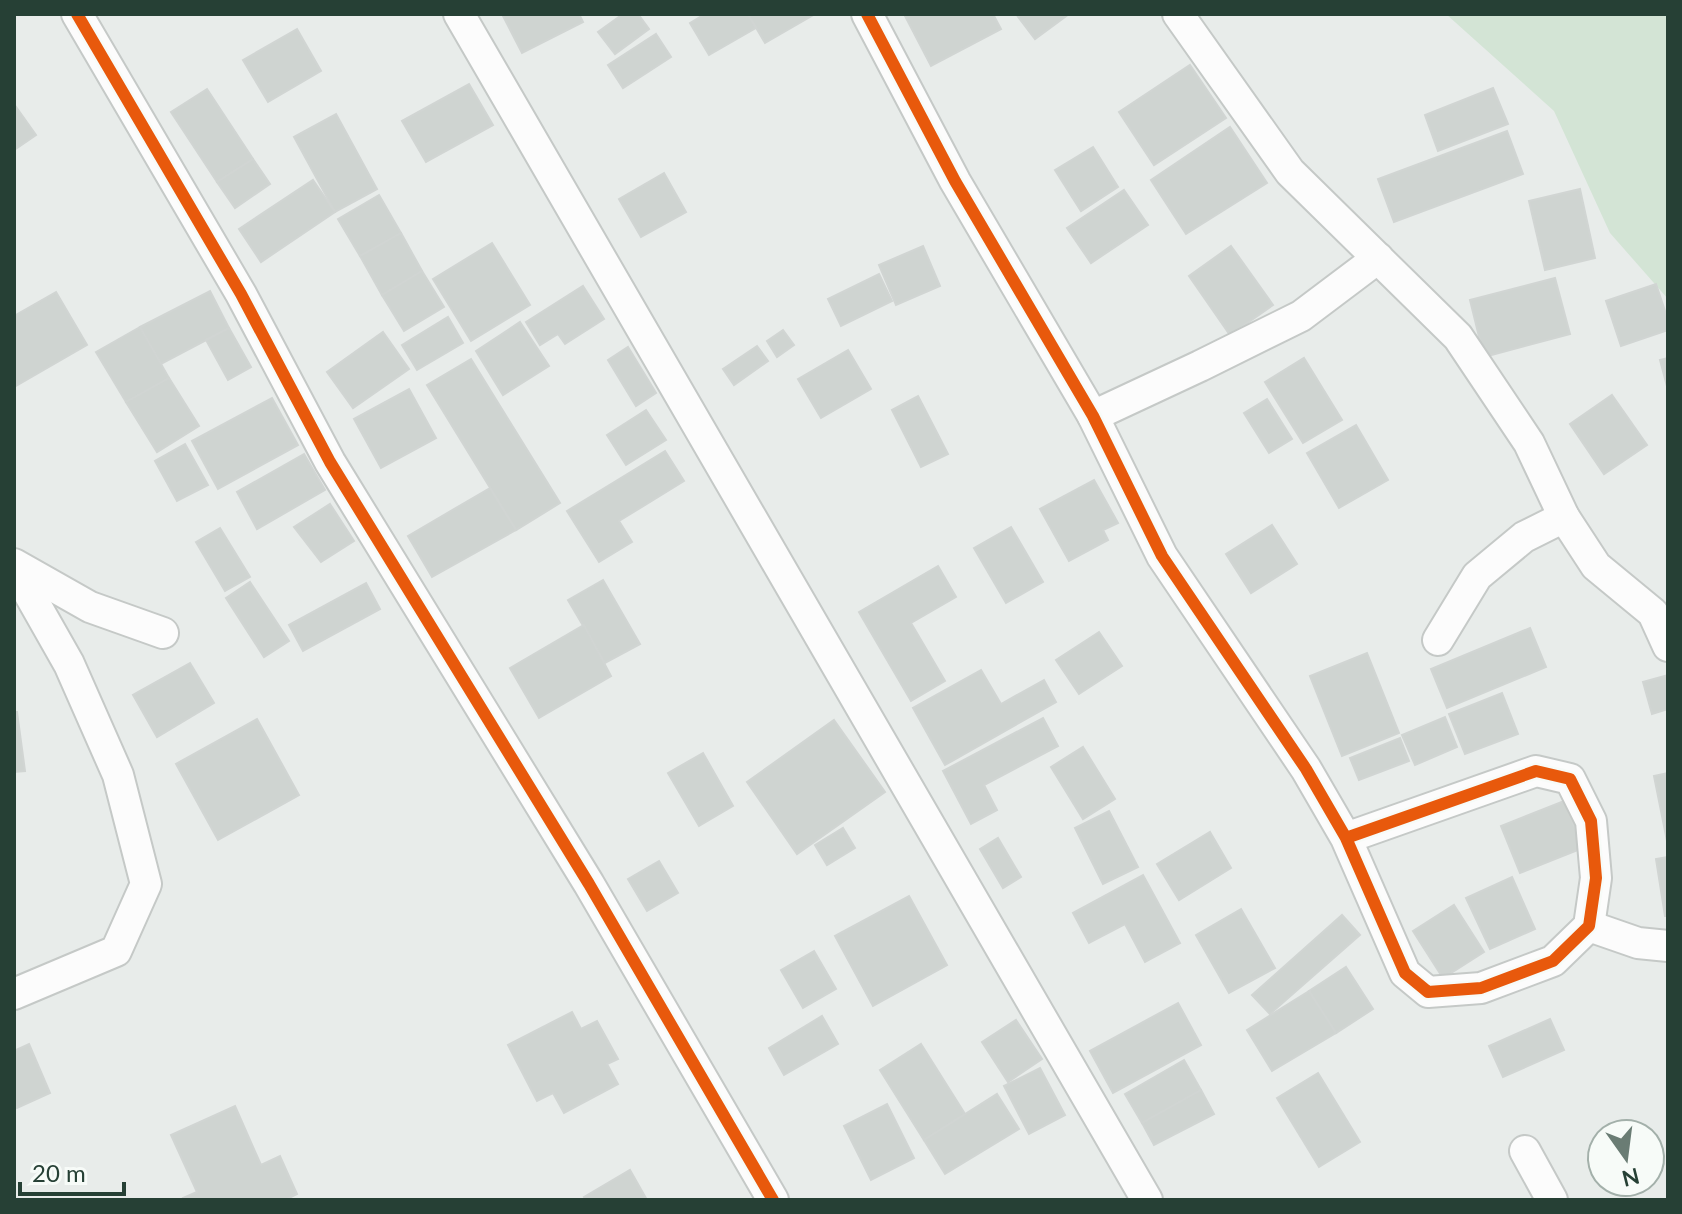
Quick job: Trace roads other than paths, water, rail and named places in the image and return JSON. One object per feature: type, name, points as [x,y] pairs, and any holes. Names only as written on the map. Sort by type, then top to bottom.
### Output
[{"type":"street","points":[[77,14],[241,294],[330,462],[589,884],[773,1200]]},
{"type":"street","points":[[459,14],[1147,1200]]},
{"type":"street","points":[[867,14],[955,181],[1093,416],[1162,556],[1306,769],[1346,838],[1405,973],[1428,992],[1481,988],[1553,961],[1589,926],[1596,878],[1591,821],[1570,779],[1536,771],[1346,838]]},
{"type":"street","points":[[1178,14],[1290,172],[1458,337],[1529,443],[1564,517],[1596,566],[1653,613],[1668,646]]},
{"type":"street","points":[[1093,416],[1301,316],[1378,258]]},
{"type":"street","points":[[1438,640],[1477,576],[1524,537],[1564,517]]},
{"type":"street","points":[[14,566],[90,607],[163,633]]},
{"type":"street","points":[[14,566],[69,664],[118,775],[146,884],[116,951],[14,994]]},
{"type":"street","points":[[1589,926],[1638,943],[1668,946]]},
{"type":"street","points":[[1525,1151],[1552,1200]]}]
